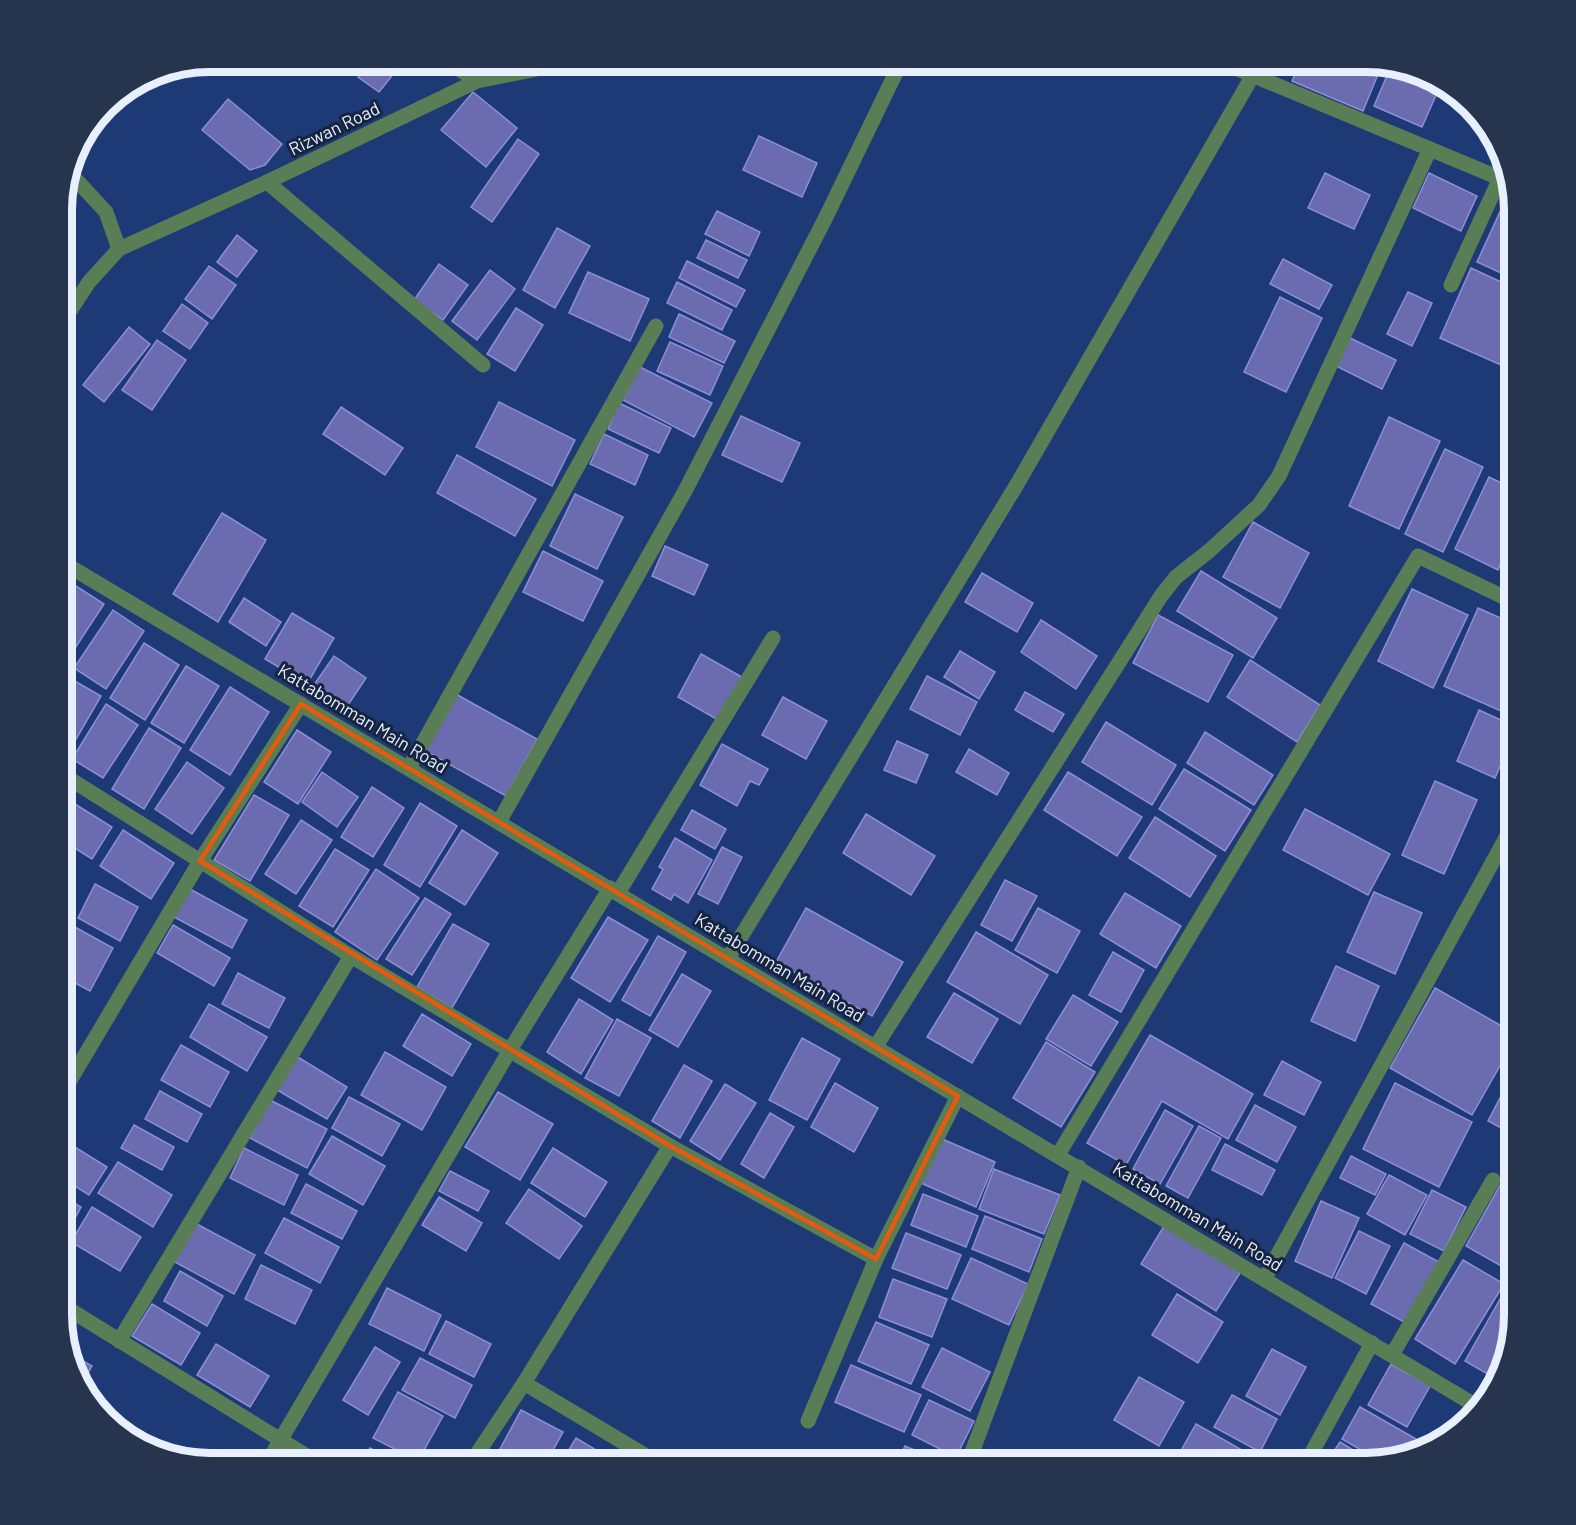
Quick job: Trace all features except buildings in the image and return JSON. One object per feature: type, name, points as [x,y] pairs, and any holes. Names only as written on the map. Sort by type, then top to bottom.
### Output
[{"type":"street","points":[[463,72],[477,81]]},
{"type":"street","name":"Rizwan Road","points":[[119,249],[267,182],[477,81],[522,72]]},
{"type":"street","points":[[499,822],[685,491],[826,217],[897,72]]},
{"type":"street","points":[[1246,72],[1500,178]]},
{"type":"street","points":[[728,958],[1016,486],[1253,75]]},
{"type":"street","points":[[876,1047],[1161,596],[1176,577],[1209,551],[1259,505],[1279,476],[1430,149]]},
{"type":"street","points":[[72,308],[89,282],[119,249],[106,212],[76,179]]},
{"type":"street","points":[[267,182],[483,365]]},
{"type":"street","points":[[1451,285],[1502,186]]},
{"type":"street","points":[[409,768],[656,326]]},
{"type":"street","points":[[1058,1155],[1418,556],[1504,597]]},
{"type":"street","name":"Kattabomman Main Road","points":[[72,568],[1472,1403]]},
{"type":"street","points":[[273,1453],[510,1050],[614,891],[773,638]]},
{"type":"street","points":[[72,1077],[200,861],[301,704]]},
{"type":"street","points":[[72,780],[351,956],[670,1146],[876,1259]]},
{"type":"street","points":[[1265,1278],[1504,842]]},
{"type":"street","points":[[119,1341],[351,956]]},
{"type":"street","points":[[808,1421],[876,1259],[958,1096]]},
{"type":"street","points":[[478,1453],[670,1146]]},
{"type":"street","points":[[972,1453],[1079,1167]]},
{"type":"street","points":[[1392,1355],[1493,1180]]},
{"type":"street","points":[[72,1311],[301,1453]]},
{"type":"street","points":[[1312,1453],[1372,1343]]},
{"type":"street","points":[[524,1383],[640,1453]]},
{"type":"highlighted area","points":[[301,704],[958,1096],[876,1259],[670,1146],[200,861]]}]
